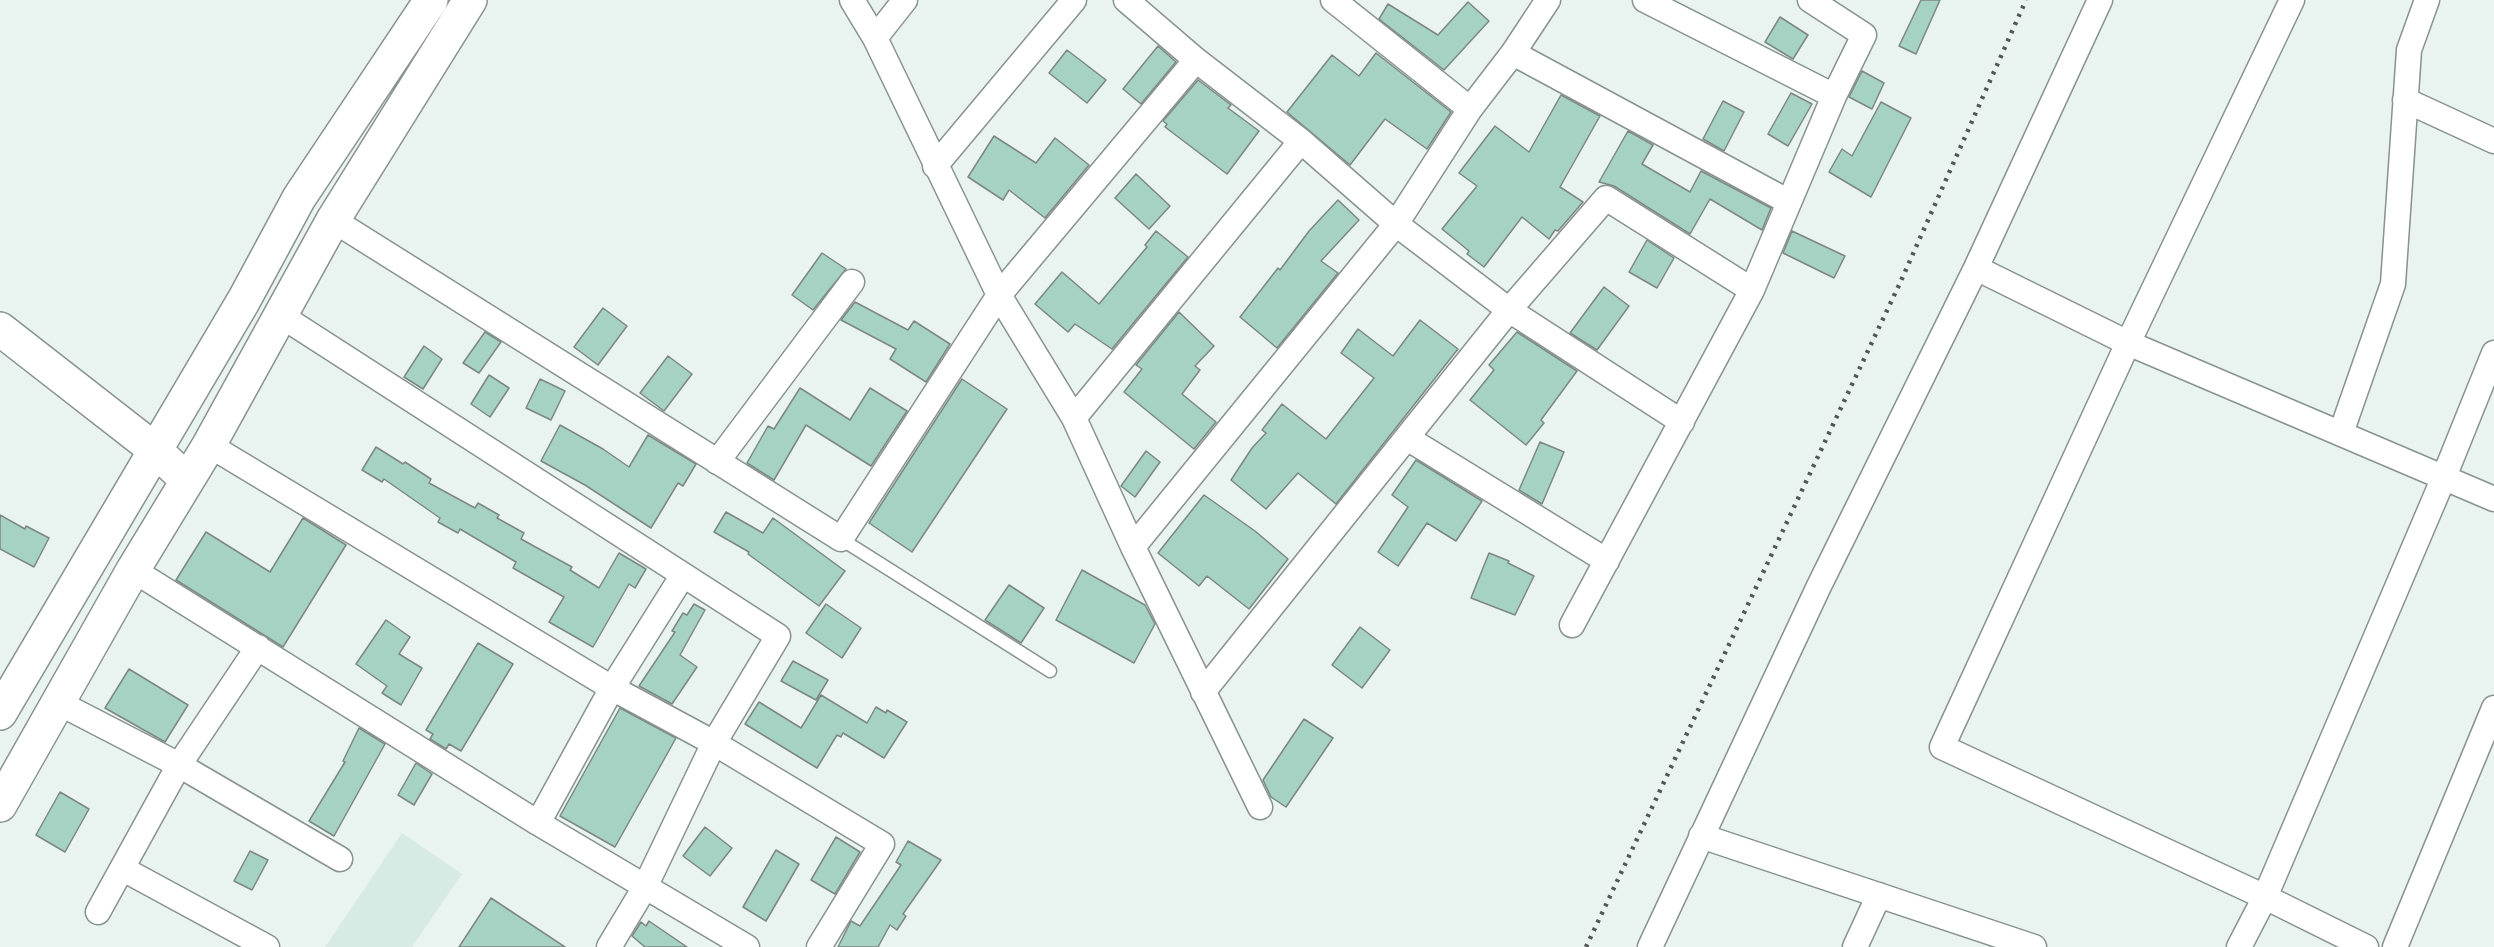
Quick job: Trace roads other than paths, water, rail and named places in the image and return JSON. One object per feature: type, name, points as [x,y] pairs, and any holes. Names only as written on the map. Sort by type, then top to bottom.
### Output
[{"type":"main road","points":[[0,713],[244,300],[299,198],[430,0]]},
{"type":"main road","points":[[0,806],[133,570],[209,445],[333,220],[470,0]]},
{"type":"main road","points":[[0,329],[154,449],[187,480]]},
{"type":"street","points":[[852,0],[875,38],[999,295],[1074,418],[1133,547],[1260,807]]},
{"type":"street","points":[[875,38],[905,0]]},
{"type":"street","points":[[935,166],[1074,0]]},
{"type":"street","points":[[1126,0],[1196,60],[1301,141],[1396,224],[1509,310],[1682,422]]},
{"type":"street","points":[[1333,0],[1470,109]]},
{"type":"street","points":[[1133,547],[1396,224],[1470,109],[1513,53],[1548,0]]},
{"type":"street","points":[[1645,0],[1834,96]]},
{"type":"street","points":[[1572,624],[1752,290],[1834,96],[1864,35],[1809,0]]},
{"type":"street","points":[[1650,947],[1819,586],[1976,268],[2100,0]]},
{"type":"street","points":[[2292,0],[2128,343],[1942,747],[2265,897],[2366,947]]},
{"type":"street","points":[[2341,433],[2393,284],[2409,51],[2427,0]]},
{"type":"street","points":[[1513,53],[1789,202]]},
{"type":"street","points":[[333,220],[841,539],[999,295],[1196,60]]},
{"type":"street","points":[[2405,100],[2494,141]]},
{"type":"street","points":[[1074,418],[1301,141]]},
{"type":"street","points":[[1203,692],[1509,310],[1606,198],[1752,290]]},
{"type":"street","points":[[1976,268],[2128,343],[2494,499]]},
{"type":"street","points":[[717,462],[852,282]]},
{"type":"street","points":[[280,315],[778,636],[714,743],[645,887],[609,947]]},
{"type":"street","points":[[2239,947],[2265,897],[2444,477],[2494,353]]},
{"type":"street","points":[[1407,438],[1607,561]]},
{"type":"street","points":[[209,445],[612,688],[714,743],[882,844],[819,947]]},
{"type":"street","points":[[133,570],[538,823],[747,947]]},
{"type":"street","points":[[538,823],[612,688],[683,575]]},
{"type":"street","points":[[98,912],[179,765],[258,647]]},
{"type":"street","points":[[59,703],[179,765],[340,859]]},
{"type":"street","points":[[2395,947],[2494,708]]},
{"type":"street","points":[[1701,836],[1879,895],[1973,937],[2034,947]]},
{"type":"street","points":[[123,869],[232,939],[267,947]]},
{"type":"street","points":[[1855,947],[1879,895]]},
{"type":"lane","points":[[841,539],[1050,671]]},
{"type":"railway","points":[[1586,947],[1900,283],[2026,0]]}]
